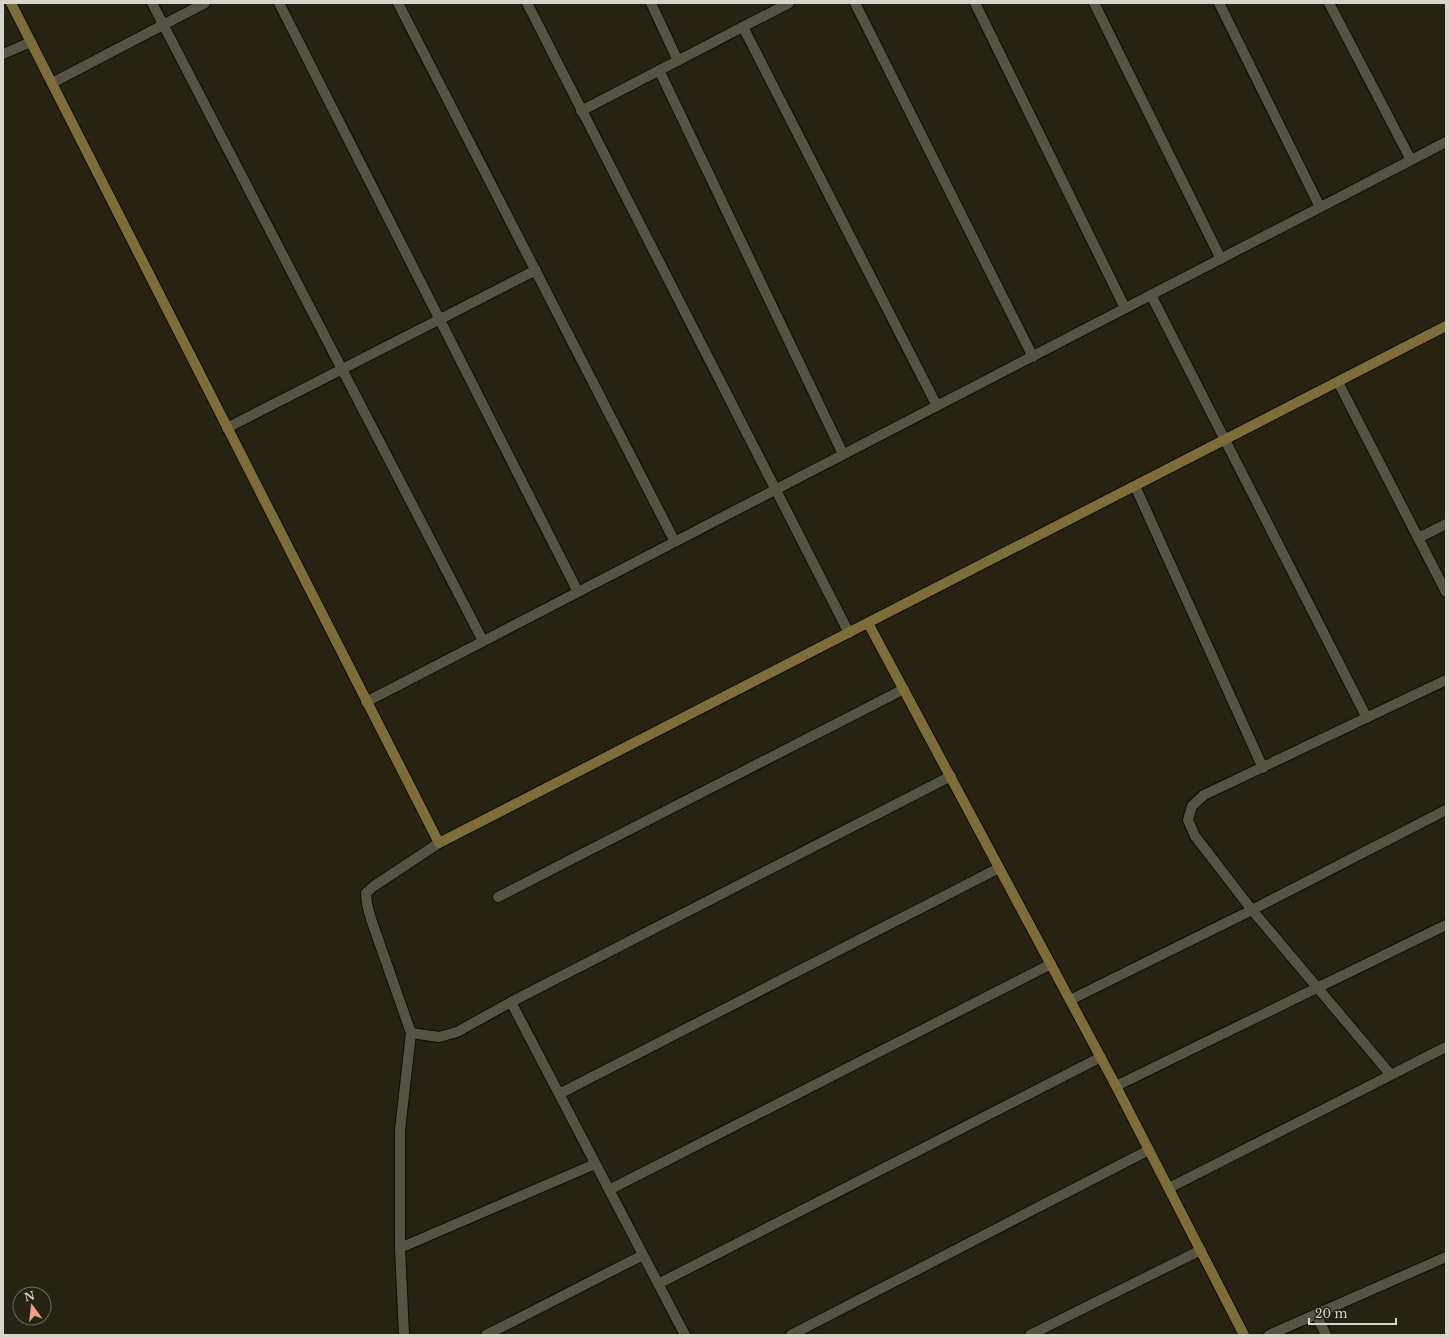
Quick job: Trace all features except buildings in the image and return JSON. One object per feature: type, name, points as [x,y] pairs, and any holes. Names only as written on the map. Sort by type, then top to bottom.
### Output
[{"type":"street","points":[[11,3],[439,843]]},
{"type":"street","points":[[152,3],[483,641]]},
{"type":"street","points":[[52,83],[205,3]]},
{"type":"street","points":[[279,3],[578,592]]},
{"type":"street","points":[[398,3],[675,542]]},
{"type":"street","points":[[527,3],[580,111],[849,633]]},
{"type":"street","points":[[651,3],[678,61]]},
{"type":"street","points":[[855,3],[1033,356]]},
{"type":"street","points":[[975,3],[1125,308]]},
{"type":"street","points":[[1094,3],[1221,259]]},
{"type":"street","points":[[1219,3],[1320,207]]},
{"type":"street","points":[[1329,3],[1411,160]]},
{"type":"street","points":[[580,111],[785,4]]},
{"type":"street","points":[[743,27],[937,406]]},
{"type":"street","points":[[3,54],[31,42]]},
{"type":"street","points":[[659,70],[843,454]]},
{"type":"street","points":[[366,702],[1446,142]]},
{"type":"street","points":[[227,428],[536,270]]},
{"type":"street","points":[[1150,295],[1367,718]]},
{"type":"street","points":[[404,1335],[400,1248],[400,1130],[411,1033],[371,919],[366,893],[374,886],[439,843],[1446,326]]},
{"type":"street","points":[[1338,382],[1446,592]]},
{"type":"street","points":[[1135,486],[1263,768]]},
{"type":"street","points":[[1418,538],[1446,524]]},
{"type":"street","points":[[868,623],[1101,1057],[1244,1335]]},
{"type":"street","points":[[1392,1075],[1252,910],[1195,836],[1188,820],[1192,806],[1204,795],[1446,680]]},
{"type":"street","points":[[498,897],[904,690]]},
{"type":"street","points":[[411,1033],[439,1037],[457,1032],[511,1002],[951,776]]},
{"type":"street","points":[[1070,1000],[1252,910],[1446,810]]},
{"type":"street","points":[[559,1094],[999,868]]},
{"type":"street","points":[[1116,1086],[1446,925]]},
{"type":"street","points":[[609,1190],[1051,964]]},
{"type":"street","points":[[511,1002],[685,1335]]},
{"type":"street","points":[[1169,1188],[1446,1047]]},
{"type":"street","points":[[658,1284],[1101,1057]]},
{"type":"street","points":[[791,1335],[1149,1150]]},
{"type":"street","points":[[400,1248],[595,1164]]},
{"type":"street","points":[[1030,1335],[1201,1250]]},
{"type":"street","points":[[486,1335],[643,1256]]},
{"type":"street","points":[[1269,1335],[1446,1258]]},
{"type":"street","points":[[1316,1314],[1326,1335]]}]
